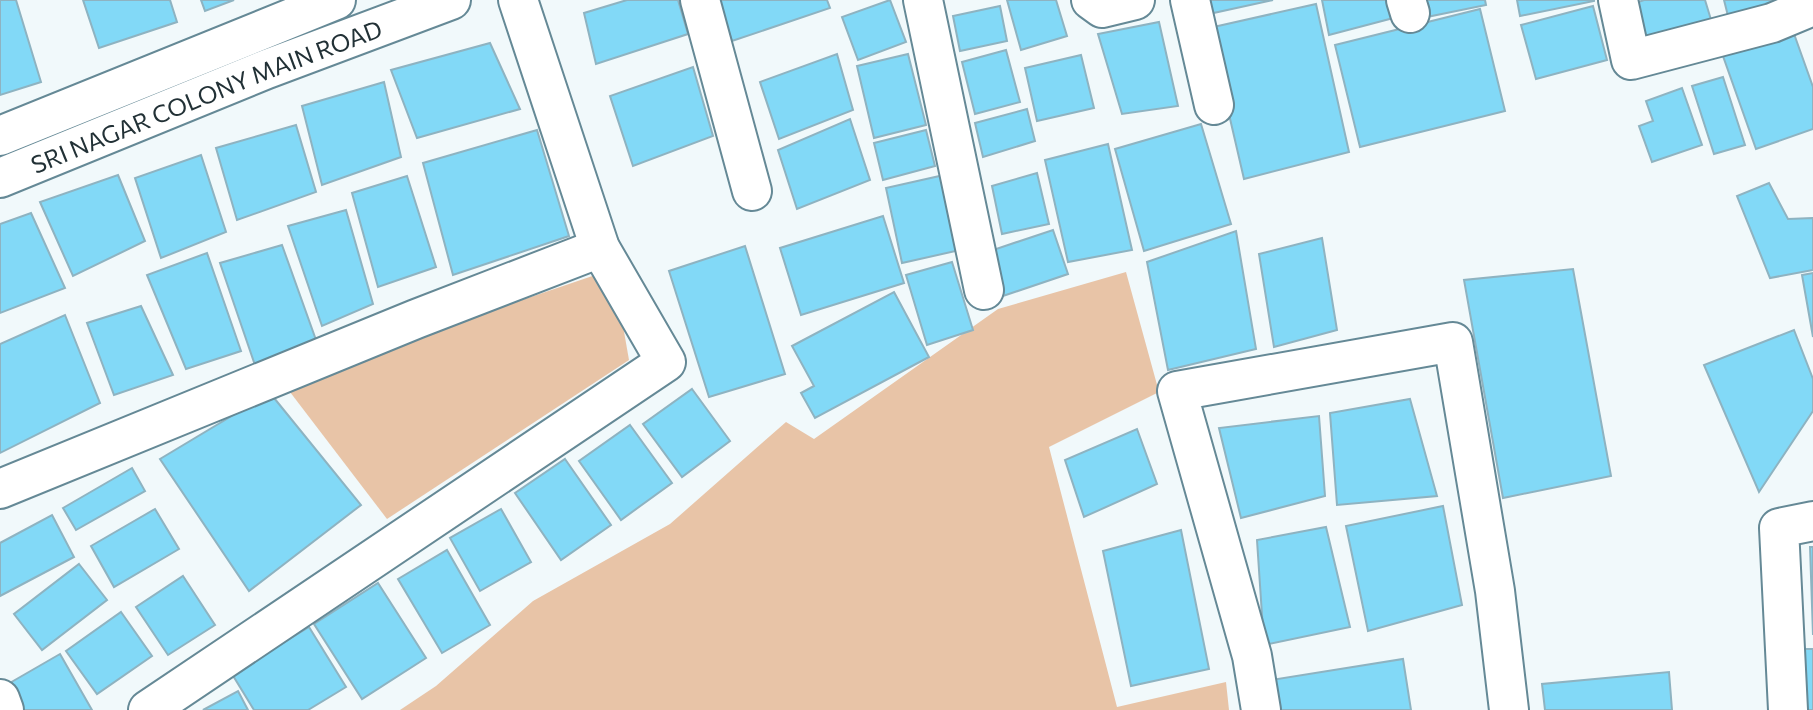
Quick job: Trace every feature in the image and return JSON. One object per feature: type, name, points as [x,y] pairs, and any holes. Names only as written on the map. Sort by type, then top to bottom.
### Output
[{"type":"street","name":"SRI NAGAR COLONY MAIN ROAD","points":[[0,136],[336,0]]},
{"type":"street","name":"SRI NAGAR COLONY MAIN ROAD","points":[[0,178],[267,69],[452,0]]},
{"type":"street","points":[[148,710],[666,362],[600,248],[518,0]]},
{"type":"street","points":[[700,0],[752,191]]},
{"type":"street","points":[[923,0],[984,290]]},
{"type":"street","points":[[1091,0],[1102,8],[1135,0]]},
{"type":"street","points":[[1190,0],[1214,105]]},
{"type":"street","points":[[1618,0],[1631,60],[1808,11]]},
{"type":"street","points":[[0,489],[416,319],[600,248]]},
{"type":"street","points":[[1261,710],[1252,656],[1177,391],[1453,342],[1495,591],[1509,710]]},
{"type":"street","points":[[1788,710],[1779,528],[1813,521]]},
{"type":"street","points":[[0,699],[4,710]]},
{"type":"shaded area","points":[[613,269],[629,360],[387,519],[290,392],[448,325]]},
{"type":"shaded area","points":[[1126,272],[1159,392],[1049,447],[1117,707],[1226,682],[1229,710],[400,710],[436,686],[533,601],[670,524],[786,422],[814,439],[998,309]]},
{"type":"building","points":[[0,0],[16,0],[41,82],[0,95]]},
{"type":"building","points":[[83,0],[170,0],[177,22],[99,48]]},
{"type":"building","points":[[201,0],[234,0],[205,11]]},
{"type":"building","points":[[627,0],[678,0],[688,34],[596,64],[584,13]]},
{"type":"building","points":[[718,0],[827,0],[830,8],[732,41]]},
{"type":"building","points":[[890,0],[906,42],[858,60],[842,17]]},
{"type":"building","points":[[1007,0],[1056,0],[1067,36],[1021,50]]},
{"type":"building","points":[[1207,0],[1273,0],[1209,14]]},
{"type":"building","points":[[1322,0],[1396,0],[1401,16],[1329,35]]},
{"type":"building","points":[[1413,0],[1485,0],[1486,5],[1417,19]]},
{"type":"building","points":[[1517,0],[1594,0],[1594,1],[1520,16]]},
{"type":"building","points":[[1644,0],[1705,0],[1712,23],[1642,44],[1630,5]]},
{"type":"building","points":[[1724,0],[1793,0],[1729,20]]},
{"type":"building","points":[[1316,4],[1349,152],[1244,179],[1209,28]]},
{"type":"building","points":[[1000,6],[1007,41],[960,51],[953,16]]},
{"type":"building","points":[[1593,6],[1607,60],[1536,79],[1521,25]]},
{"type":"building","points":[[1480,9],[1505,111],[1360,147],[1335,45]]},
{"type":"building","points":[[1159,22],[1178,106],[1122,114],[1098,34]]},
{"type":"building","points":[[1793,31],[1813,87],[1813,129],[1756,149],[1723,56]]},
{"type":"building","points":[[490,43],[520,109],[417,138],[391,70]]},
{"type":"building","points":[[1006,50],[1020,102],[975,114],[962,62]]},
{"type":"building","points":[[837,54],[853,110],[779,139],[760,82]]},
{"type":"building","points":[[908,54],[926,125],[874,138],[857,66]]},
{"type":"building","points":[[1081,55],[1094,108],[1037,121],[1025,68]]},
{"type":"building","points":[[693,67],[713,136],[633,166],[610,96]]},
{"type":"building","points":[[1723,77],[1745,145],[1714,154],[1692,86]]},
{"type":"building","points":[[384,82],[401,157],[322,185],[302,106]]},
{"type":"building","points":[[1682,88],[1702,145],[1652,162],[1639,126],[1653,121],[1646,101]]},
{"type":"building","points":[[1027,109],[1035,141],[983,157],[975,123]]},
{"type":"building","points":[[850,119],[870,180],[797,209],[778,150]]},
{"type":"building","points":[[1201,124],[1231,224],[1144,251],[1115,149]]},
{"type":"building","points":[[296,125],[316,192],[237,220],[216,148]]},
{"type":"building","points":[[537,130],[569,236],[453,275],[423,163]]},
{"type":"building","points":[[926,130],[935,166],[883,180],[874,143]]},
{"type":"building","points":[[1108,144],[1132,250],[1068,262],[1045,160]]},
{"type":"building","points":[[201,155],[226,232],[161,258],[135,178]]},
{"type":"building","points":[[1037,173],[1049,224],[1002,234],[992,186]]},
{"type":"building","points":[[118,175],[145,241],[73,276],[40,202]]},
{"type":"building","points":[[944,175],[960,250],[902,263],[886,188]]},
{"type":"building","points":[[407,176],[436,267],[378,287],[352,193]]},
{"type":"building","points":[[1769,183],[1788,219],[1813,218],[1813,270],[1770,278],[1737,196]]},
{"type":"building","points":[[346,210],[373,304],[322,326],[288,226]]},
{"type":"building","points":[[31,213],[65,288],[0,313],[0,224]]},
{"type":"building","points":[[883,216],[904,283],[801,315],[780,248]]},
{"type":"building","points":[[1053,230],[1068,274],[1003,296],[987,252]]},
{"type":"building","points":[[1236,231],[1256,349],[1168,370],[1147,262]]},
{"type":"building","points":[[1322,238],[1337,330],[1274,347],[1259,254]]},
{"type":"building","points":[[282,245],[316,340],[256,368],[220,263]]},
{"type":"building","points":[[745,246],[785,374],[709,397],[669,271]]},
{"type":"building","points":[[207,253],[241,351],[186,369],[147,275]]},
{"type":"building","points":[[952,262],[973,330],[927,345],[906,275]]},
{"type":"building","points":[[1573,269],[1611,476],[1503,498],[1464,280]]},
{"type":"building","points":[[1813,273],[1813,337],[1802,275]]},
{"type":"building","points":[[894,292],[929,357],[815,418],[801,393],[814,386],[792,346]]},
{"type":"building","points":[[141,306],[173,375],[114,395],[87,323]]},
{"type":"building","points":[[65,315],[100,403],[0,453],[0,344]]},
{"type":"building","points":[[1794,330],[1813,379],[1813,411],[1759,492],[1704,365]]},
{"type":"building","points":[[692,389],[730,441],[682,477],[643,424]]},
{"type":"building","points":[[270,393],[361,505],[249,591],[160,459]]},
{"type":"building","points":[[1410,399],[1437,496],[1337,505],[1330,413]]},
{"type":"building","points":[[1319,416],[1325,496],[1241,518],[1219,428]]},
{"type":"building","points":[[630,425],[672,483],[621,520],[579,461]]},
{"type":"building","points":[[1137,429],[1157,484],[1084,517],[1065,460]]},
{"type":"building","points":[[565,459],[611,525],[561,560],[515,493]]},
{"type":"building","points":[[132,468],[145,491],[76,530],[63,508]]},
{"type":"building","points":[[1443,506],[1462,605],[1368,631],[1346,526]]},
{"type":"building","points":[[155,509],[179,549],[114,587],[91,546]]},
{"type":"building","points":[[501,509],[531,562],[480,591],[450,538]]},
{"type":"building","points":[[52,515],[74,557],[0,596],[0,543]]},
{"type":"building","points":[[1326,527],[1350,627],[1264,645],[1257,540]]},
{"type":"building","points":[[1181,530],[1209,669],[1131,686],[1103,551]]},
{"type":"building","points":[[1810,547],[1813,547],[1813,635]]},
{"type":"building","points":[[447,550],[490,625],[442,653],[398,579]]},
{"type":"building","points":[[79,564],[107,600],[42,650],[14,614]]},
{"type":"building","points":[[183,576],[215,625],[168,655],[136,607]]},
{"type":"building","points":[[378,583],[426,658],[362,699],[314,624]]},
{"type":"building","points":[[121,612],[152,656],[97,694],[66,651]]},
{"type":"building","points":[[309,627],[346,687],[308,710],[254,710],[232,674]]},
{"type":"building","points":[[1797,649],[1813,649],[1813,710],[1800,710]]},
{"type":"building","points":[[60,654],[92,710],[24,710],[8,684]]},
{"type":"building","points":[[1403,659],[1411,710],[1276,710],[1271,680]]},
{"type":"building","points":[[1669,672],[1672,710],[1545,710],[1542,684]]},
{"type":"building","points":[[238,691],[248,710],[203,710]]}]
